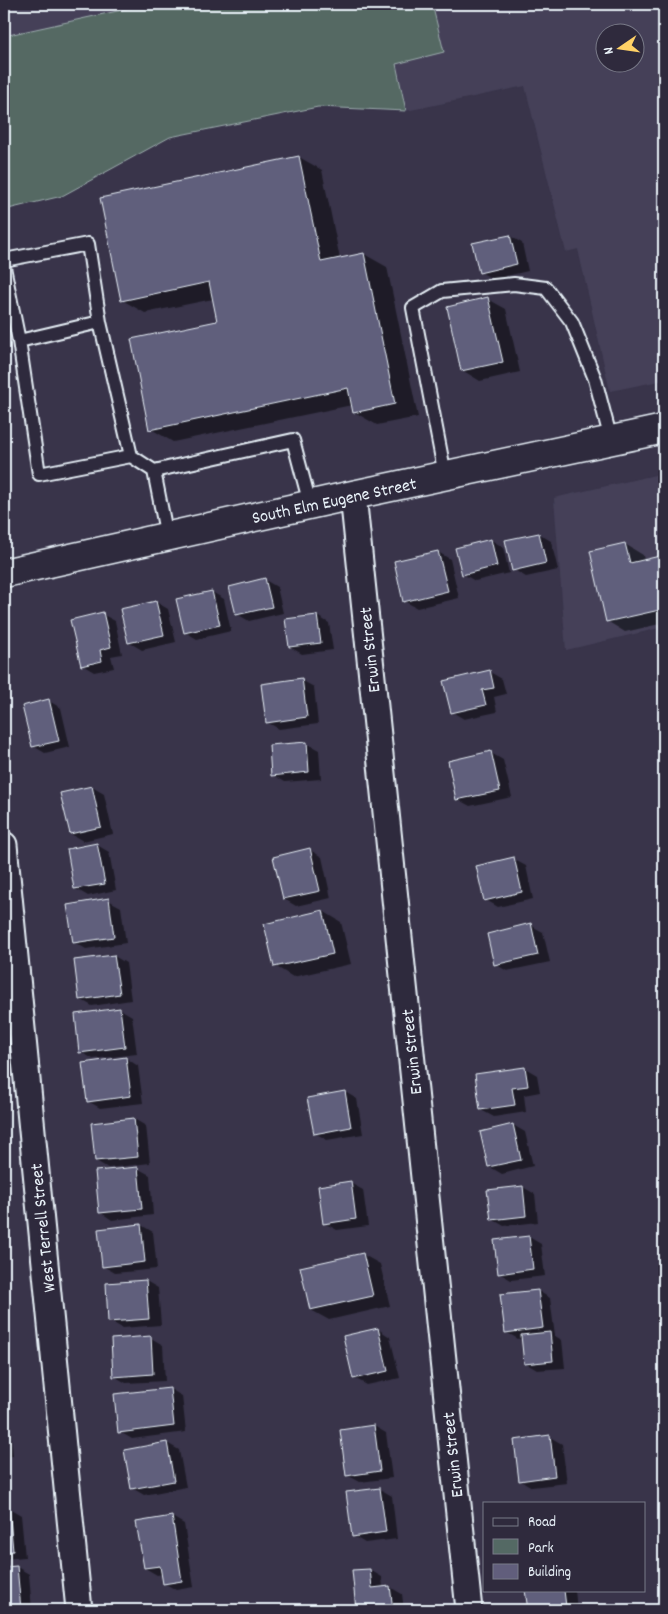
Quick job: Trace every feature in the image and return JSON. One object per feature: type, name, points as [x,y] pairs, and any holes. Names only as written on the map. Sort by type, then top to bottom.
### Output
[{"type":"main road","name":"South Elm Eugene Street","points":[[4,573],[310,504],[664,429]]},
{"type":"street","name":"Erwin Street","points":[[353,495],[468,1610]]},
{"type":"street","name":"West Terrell Street","points":[[4,845],[79,1610]]},
{"type":"lane","points":[[4,260],[88,244],[100,322],[131,456],[154,471],[167,536]]},
{"type":"lane","points":[[4,267],[39,474],[131,456]]},
{"type":"lane","points":[[445,475],[413,308],[442,290],[514,284],[546,288],[572,322],[595,379],[610,440]]},
{"type":"lane","points":[[18,341],[100,322]]},
{"type":"lane","points":[[154,471],[293,440],[310,504]]},
{"type":"shaded area","points":[[4,4],[149,4],[4,36]]},
{"type":"shaded area","points":[[432,4],[664,4],[664,380],[610,391],[578,249],[566,252],[525,86],[406,111],[396,64],[443,52]]},
{"type":"shaded area","points":[[664,473],[664,627],[566,650],[554,498]]},
{"type":"green space","points":[[149,4],[432,4],[444,52],[396,64],[406,111],[318,107],[170,137],[62,196],[4,210],[4,36]]},
{"type":"building","points":[[299,156],[321,262],[364,253],[395,404],[353,413],[348,388],[149,430],[131,339],[217,321],[209,282],[121,301],[100,198]]},
{"type":"building","points":[[510,235],[517,264],[479,273],[472,243]]},
{"type":"building","points":[[488,297],[503,362],[461,371],[447,307]]},
{"type":"building","points":[[539,533],[546,563],[512,571],[505,540]]},
{"type":"building","points":[[491,539],[497,566],[462,575],[455,548]]},
{"type":"building","points":[[625,543],[630,563],[664,555],[664,609],[606,622],[590,551]]},
{"type":"building","points":[[438,551],[448,591],[403,602],[394,561]]},
{"type":"building","points":[[265,578],[272,607],[236,615],[229,587]]},
{"type":"building","points":[[212,591],[220,625],[184,633],[176,599]]},
{"type":"building","points":[[156,601],[164,635],[128,643],[120,609]]},
{"type":"building","points":[[103,612],[111,647],[100,650],[102,661],[81,666],[70,620]]},
{"type":"building","points":[[317,615],[321,643],[289,647],[285,619]]},
{"type":"building","points":[[490,670],[494,688],[482,690],[486,705],[451,713],[443,681]]},
{"type":"building","points":[[302,678],[307,717],[266,723],[261,684]]},
{"type":"building","points":[[49,699],[59,741],[32,747],[22,706]]},
{"type":"building","points":[[307,742],[309,772],[271,776],[269,745]]},
{"type":"building","points":[[491,751],[500,791],[456,800],[448,761]]},
{"type":"building","points":[[92,786],[101,827],[70,834],[60,793]]},
{"type":"building","points":[[97,843],[105,884],[74,889],[67,849]]},
{"type":"building","points":[[310,848],[320,891],[283,899],[273,857]]},
{"type":"building","points":[[514,857],[522,892],[484,901],[476,866]]},
{"type":"building","points":[[109,898],[114,937],[73,943],[67,905]]},
{"type":"building","points":[[323,910],[333,954],[274,967],[264,924]]},
{"type":"building","points":[[531,923],[538,955],[494,965],[487,934]]},
{"type":"building","points":[[114,955],[120,994],[79,1000],[74,960]]},
{"type":"building","points":[[120,1008],[125,1047],[79,1053],[75,1014]]},
{"type":"building","points":[[126,1057],[131,1096],[87,1102],[82,1063]]},
{"type":"building","points":[[525,1067],[528,1086],[512,1088],[515,1105],[480,1110],[475,1074]]},
{"type":"building","points":[[345,1091],[351,1127],[314,1134],[307,1098]]},
{"type":"building","points":[[134,1118],[138,1157],[95,1161],[91,1123]]},
{"type":"building","points":[[513,1124],[521,1160],[488,1167],[480,1132]]},
{"type":"building","points":[[138,1167],[142,1209],[99,1213],[95,1171]]},
{"type":"building","points":[[351,1181],[356,1219],[323,1224],[318,1186]]},
{"type":"building","points":[[523,1186],[526,1216],[491,1220],[487,1190]]},
{"type":"building","points":[[141,1224],[145,1262],[102,1267],[98,1229]]},
{"type":"building","points":[[529,1236],[533,1269],[498,1274],[494,1240]]},
{"type":"building","points":[[363,1253],[373,1296],[310,1310],[300,1267]]},
{"type":"building","points":[[146,1280],[149,1319],[108,1322],[106,1283]]},
{"type":"building","points":[[538,1290],[543,1328],[505,1333],[500,1294]]},
{"type":"building","points":[[378,1328],[388,1371],[353,1379],[343,1336]]},
{"type":"building","points":[[550,1332],[553,1361],[524,1364],[521,1335]]},
{"type":"building","points":[[151,1336],[153,1374],[113,1377],[111,1339]]},
{"type":"building","points":[[170,1388],[174,1426],[118,1433],[114,1394]]},
{"type":"building","points":[[374,1425],[380,1471],[346,1476],[340,1430]]},
{"type":"building","points":[[550,1435],[555,1476],[519,1481],[514,1440]]},
{"type":"building","points":[[167,1442],[174,1481],[131,1489],[124,1450]]},
{"type":"building","points":[[380,1488],[386,1532],[352,1537],[346,1492]]},
{"type":"building","points":[[4,1507],[9,1507],[13,1551],[4,1552]]},
{"type":"building","points":[[172,1516],[182,1581],[163,1584],[160,1566],[144,1568],[136,1522]]},
{"type":"building","points":[[17,1566],[21,1610],[4,1610],[4,1567]]},
{"type":"building","points":[[370,1569],[372,1588],[390,1586],[393,1610],[356,1610],[352,1570]]},
{"type":"building","points":[[525,1592],[564,1592],[566,1607],[528,1610]]},
{"type":"building","points":[[188,1605],[189,1610],[152,1610]]}]
